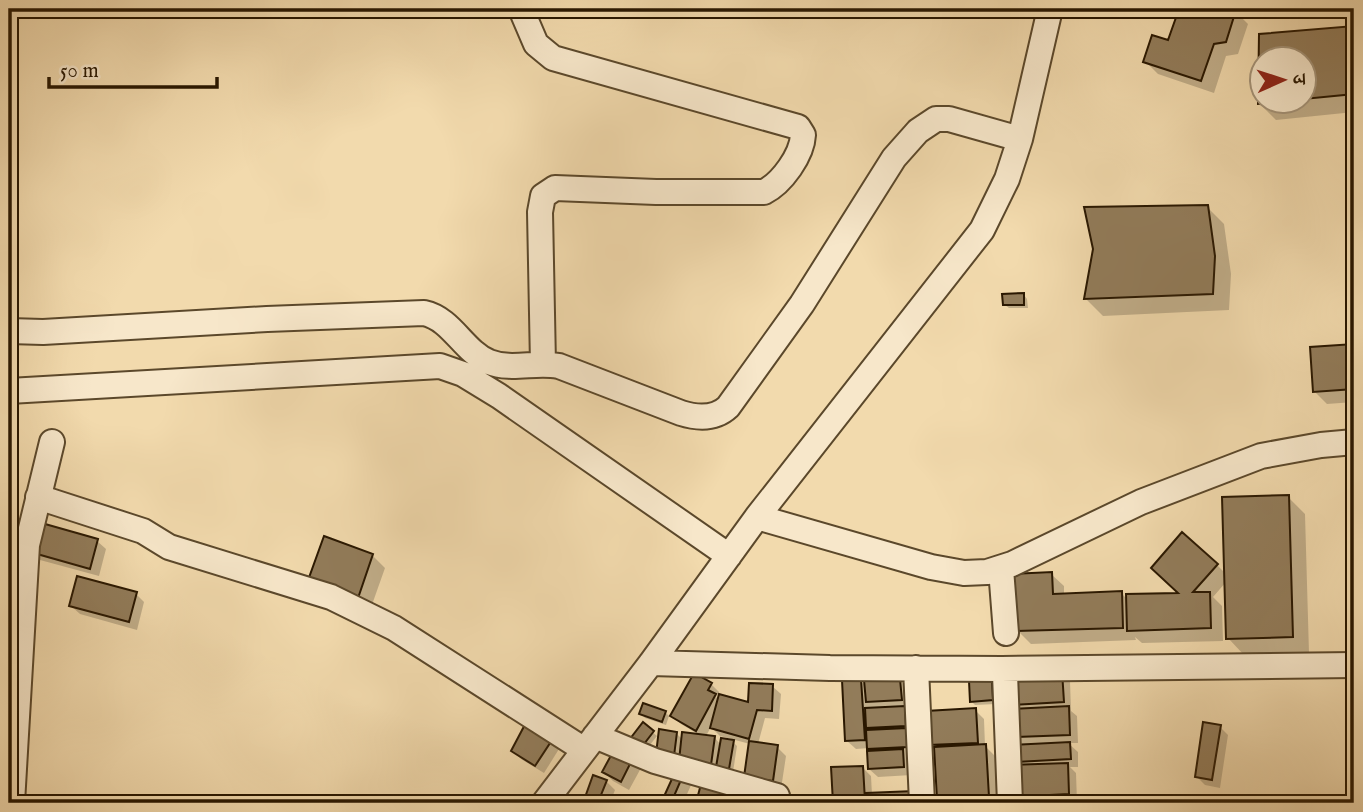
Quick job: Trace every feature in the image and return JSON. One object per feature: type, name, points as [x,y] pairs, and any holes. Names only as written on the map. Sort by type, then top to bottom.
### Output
[{"type":"street","points":[[522,9],[536,44],[553,58],[743,110],[798,127],[803,135],[800,149],[777,184],[764,192],[656,192],[565,187],[548,191],[543,196],[540,212],[544,364]]},
{"type":"street","points":[[544,803],[651,663],[757,517],[982,230],[1007,179],[1020,139],[1051,9]]},
{"type":"street","points":[[9,331],[43,332],[416,312],[434,315],[479,357],[491,363],[517,367],[544,364],[559,366],[690,415],[708,416],[729,407],[802,304],[894,158],[918,131],[936,120],[949,119],[1020,139]]},
{"type":"street","points":[[9,391],[440,366],[463,374],[499,396],[729,556]]},
{"type":"street","points":[[12,803],[27,545],[52,442]]},
{"type":"street","points":[[757,517],[932,568],[964,573],[1001,569],[1141,502],[1261,456],[1354,442]]},
{"type":"street","points":[[38,497],[143,531],[169,547],[331,597],[394,628],[589,742],[777,796]]},
{"type":"street","points":[[1001,569],[1006,633]]},
{"type":"street","points":[[651,663],[1002,669],[1354,665]]},
{"type":"street","points":[[916,668],[922,803]]},
{"type":"street","points":[[1002,669],[1005,674],[1010,803]]},
{"type":"building","points":[[1179,9],[1236,10],[1226,42],[1214,44],[1201,81],[1143,62],[1152,35],[1168,40]]},
{"type":"building","points":[[1354,26],[1354,94],[1318,98],[1318,46],[1259,46],[1259,34]]},
{"type":"building","points":[[1208,205],[1215,256],[1213,294],[1084,299],[1093,249],[1084,207]]},
{"type":"building","points":[[1024,293],[1024,305],[1003,305],[1002,294]]},
{"type":"building","points":[[1354,344],[1354,389],[1313,392],[1310,347]]},
{"type":"building","points":[[1289,495],[1293,637],[1226,639],[1222,497]]},
{"type":"building","points":[[38,522],[98,539],[90,569],[30,552]]},
{"type":"building","points":[[1182,532],[1218,564],[1193,592],[1210,592],[1211,628],[1127,631],[1126,594],[1178,593],[1151,568]]},
{"type":"building","points":[[324,536],[373,554],[356,604],[306,586]]},
{"type":"building","points":[[1052,572],[1053,594],[1122,591],[1123,628],[1016,631],[1013,574]]},
{"type":"building","points":[[77,576],[137,592],[129,622],[69,606]]},
{"type":"building","points":[[1062,671],[1064,702],[1010,705],[1008,673]]},
{"type":"building","points":[[694,673],[712,683],[708,690],[716,694],[696,731],[670,716]]},
{"type":"building","points":[[861,679],[865,740],[845,741],[842,680]]},
{"type":"building","points":[[900,679],[902,700],[866,702],[864,680]]},
{"type":"building","points":[[992,680],[993,700],[970,702],[969,681]]},
{"type":"building","points":[[749,683],[773,684],[772,711],[757,710],[749,739],[710,728],[719,694],[748,702]]},
{"type":"building","points":[[643,703],[666,711],[662,722],[639,714]]},
{"type":"building","points":[[905,706],[906,726],[866,728],[865,708]]},
{"type":"building","points":[[1069,706],[1070,735],[1013,737],[1012,709]]},
{"type":"building","points":[[976,708],[978,743],[928,745],[926,711]]},
{"type":"building","points":[[530,715],[552,740],[535,766],[511,751]]},
{"type":"building","points":[[643,722],[654,731],[637,753],[626,744]]},
{"type":"building","points":[[1203,722],[1221,725],[1212,780],[1195,777]]},
{"type":"building","points":[[907,728],[908,747],[867,749],[866,730]]},
{"type":"building","points":[[659,729],[677,732],[674,756],[656,754]]},
{"type":"building","points":[[682,732],[715,736],[711,765],[679,761]]},
{"type":"building","points":[[721,738],[734,740],[729,769],[716,767]]},
{"type":"building","points":[[749,741],[778,745],[773,781],[744,777]]},
{"type":"building","points":[[1070,742],[1071,759],[1014,762],[1013,745]]},
{"type":"building","points":[[986,744],[989,797],[937,799],[934,747]]},
{"type":"building","points":[[615,748],[633,758],[621,782],[602,772]]},
{"type":"building","points":[[903,749],[904,767],[868,769],[867,751]]},
{"type":"building","points":[[1068,763],[1069,794],[1013,797],[1012,765]]},
{"type":"building","points":[[863,766],[865,801],[833,803],[831,767]]},
{"type":"building","points":[[676,770],[684,773],[671,803],[661,803]]},
{"type":"building","points":[[593,775],[607,780],[599,800],[608,803],[583,803]]},
{"type":"building","points":[[701,784],[726,789],[723,803],[696,803]]},
{"type":"building","points":[[914,791],[914,803],[866,803],[866,793]]}]
